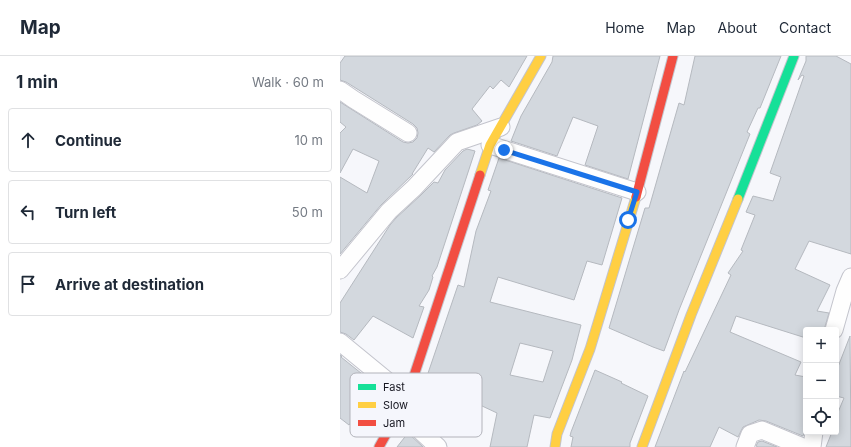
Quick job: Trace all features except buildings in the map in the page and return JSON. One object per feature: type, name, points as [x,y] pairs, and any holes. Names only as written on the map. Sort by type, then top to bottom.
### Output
[{"type":"street","points":[[413,373],[490,145],[541,56]]},
{"type":"street","points":[[555,447],[557,434],[590,349],[637,192],[673,56]]},
{"type":"street","points":[[642,447],[691,315],[748,177],[794,56]]},
{"type":"street","points":[[340,90],[408,133]]},
{"type":"street","points":[[340,270],[389,211],[414,188],[457,142],[501,126]]},
{"type":"street","points":[[490,145],[637,192]]},
{"type":"street","points":[[835,327],[845,291],[851,277]]},
{"type":"street","points":[[340,342],[372,373]]},
{"type":"street","points":[[745,447],[750,434],[762,430],[803,447]]},
{"type":"street","points":[[812,447],[814,435]]},
{"type":"street","points":[[378,447],[384,437]]},
{"type":"street","points":[[430,437],[438,447]]},
{"type":"traffic: fast","points":[[738,199],[794,56]]},
{"type":"traffic: slow","points":[[480,175],[490,145],[541,56]]},
{"type":"traffic: slow","points":[[555,447],[557,434],[590,349],[636,197]]},
{"type":"traffic: slow","points":[[642,447],[691,315],[738,199]]},
{"type":"traffic: jam","points":[[636,197],[673,56]]},
{"type":"traffic: jam","points":[[415,373],[480,175]]},
{"type":"traffic: jam","points":[[379,447],[385,437]]},
{"type":"route","points":[[504,150],[637,192],[628,220]]}]
